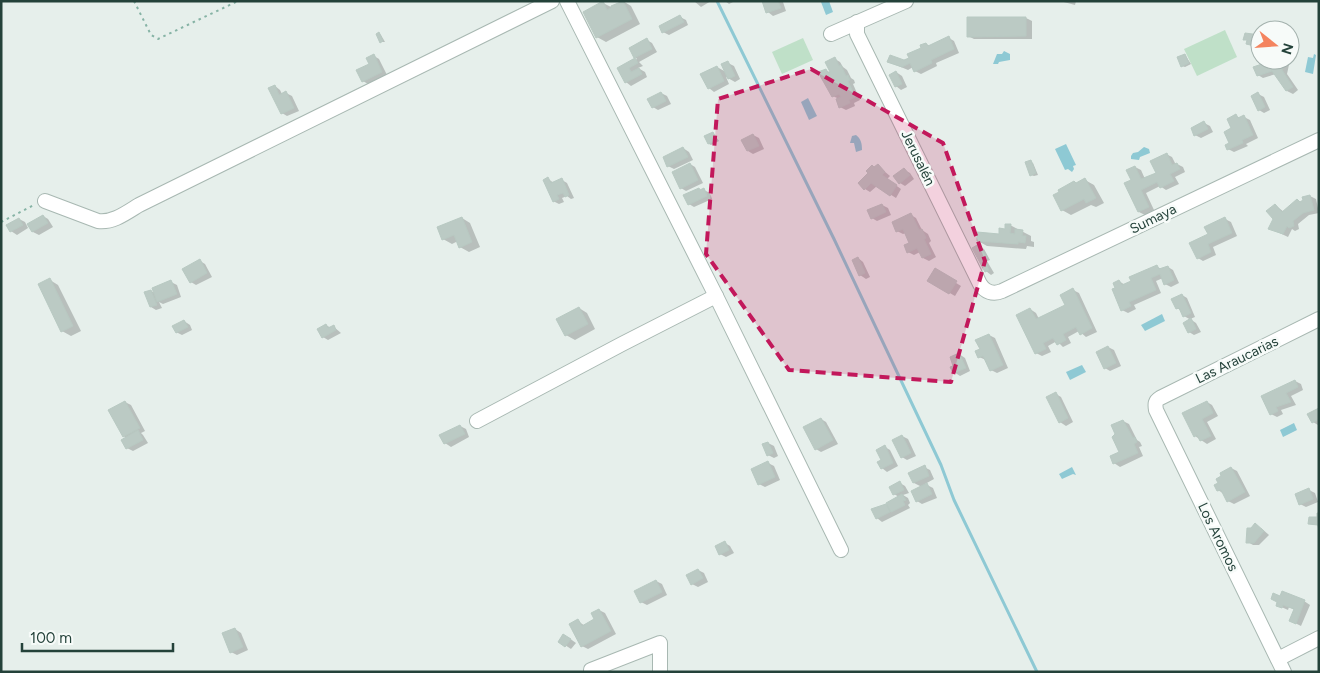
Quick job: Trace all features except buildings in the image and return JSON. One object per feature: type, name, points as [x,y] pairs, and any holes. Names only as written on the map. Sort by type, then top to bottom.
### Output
[{"type":"street","points":[[45,201],[98,221],[112,220],[552,1]]},
{"type":"street","points":[[567,1],[716,296],[841,550]]},
{"type":"street","points":[[831,34],[906,1]]},
{"type":"street","name":"Jerusalén","points":[[858,22],[857,34],[980,284],[987,291]]},
{"type":"street","name":"Sumaya","points":[[987,291],[995,293],[1002,291],[1319,140]]},
{"type":"street","points":[[477,422],[716,296]]},
{"type":"street","name":"Las Araucarias","points":[[1156,402],[1160,398],[1319,319]]},
{"type":"street","name":"Los Aromos","points":[[1156,402],[1156,410],[1284,672]]},
{"type":"street","points":[[1278,659],[1319,638]]},
{"type":"street","points":[[592,671],[660,643],[660,672]]},
{"type":"path","points":[[134,1],[152,35],[158,39],[238,1]]},
{"type":"path","points":[[1,222],[45,201]]},
{"type":"highlighted area","points":[[811,69],[943,143],[985,261],[951,382],[789,370],[706,254],[718,99]]},
{"type":"green space","points":[[1225,30],[1237,57],[1197,76],[1184,49]]},
{"type":"green space","points":[[803,38],[813,60],[782,74],[772,52]]},
{"type":"water","points":[[829,1],[833,12],[826,15],[821,2]]},
{"type":"water","points":[[1004,51],[1010,54],[1010,60],[993,64],[997,54],[1002,54]]},
{"type":"water","points":[[1314,54],[1316,55],[1313,74],[1305,72],[1308,57],[1313,58]]},
{"type":"water","points":[[808,98],[817,116],[809,120],[801,102]]},
{"type":"water","points":[[856,135],[861,141],[862,150],[856,152],[854,143],[850,143],[852,136]]},
{"type":"water","points":[[1066,144],[1076,165],[1073,166],[1072,172],[1068,169],[1065,170],[1055,149]]},
{"type":"water","points":[[1144,147],[1149,149],[1150,153],[1140,157],[1139,160],[1131,159],[1133,153],[1138,152]]},
{"type":"water","points":[[1162,314],[1165,321],[1145,331],[1141,325]]},
{"type":"water","points":[[1082,365],[1086,372],[1070,380],[1066,372]]},
{"type":"water","points":[[1294,423],[1297,430],[1283,437],[1280,430]]},
{"type":"water","points":[[1072,467],[1076,475],[1073,474],[1062,479],[1059,474]]},
{"type":"waterway","points":[[717,1],[834,239],[941,465],[954,500],[1037,672]]}]
